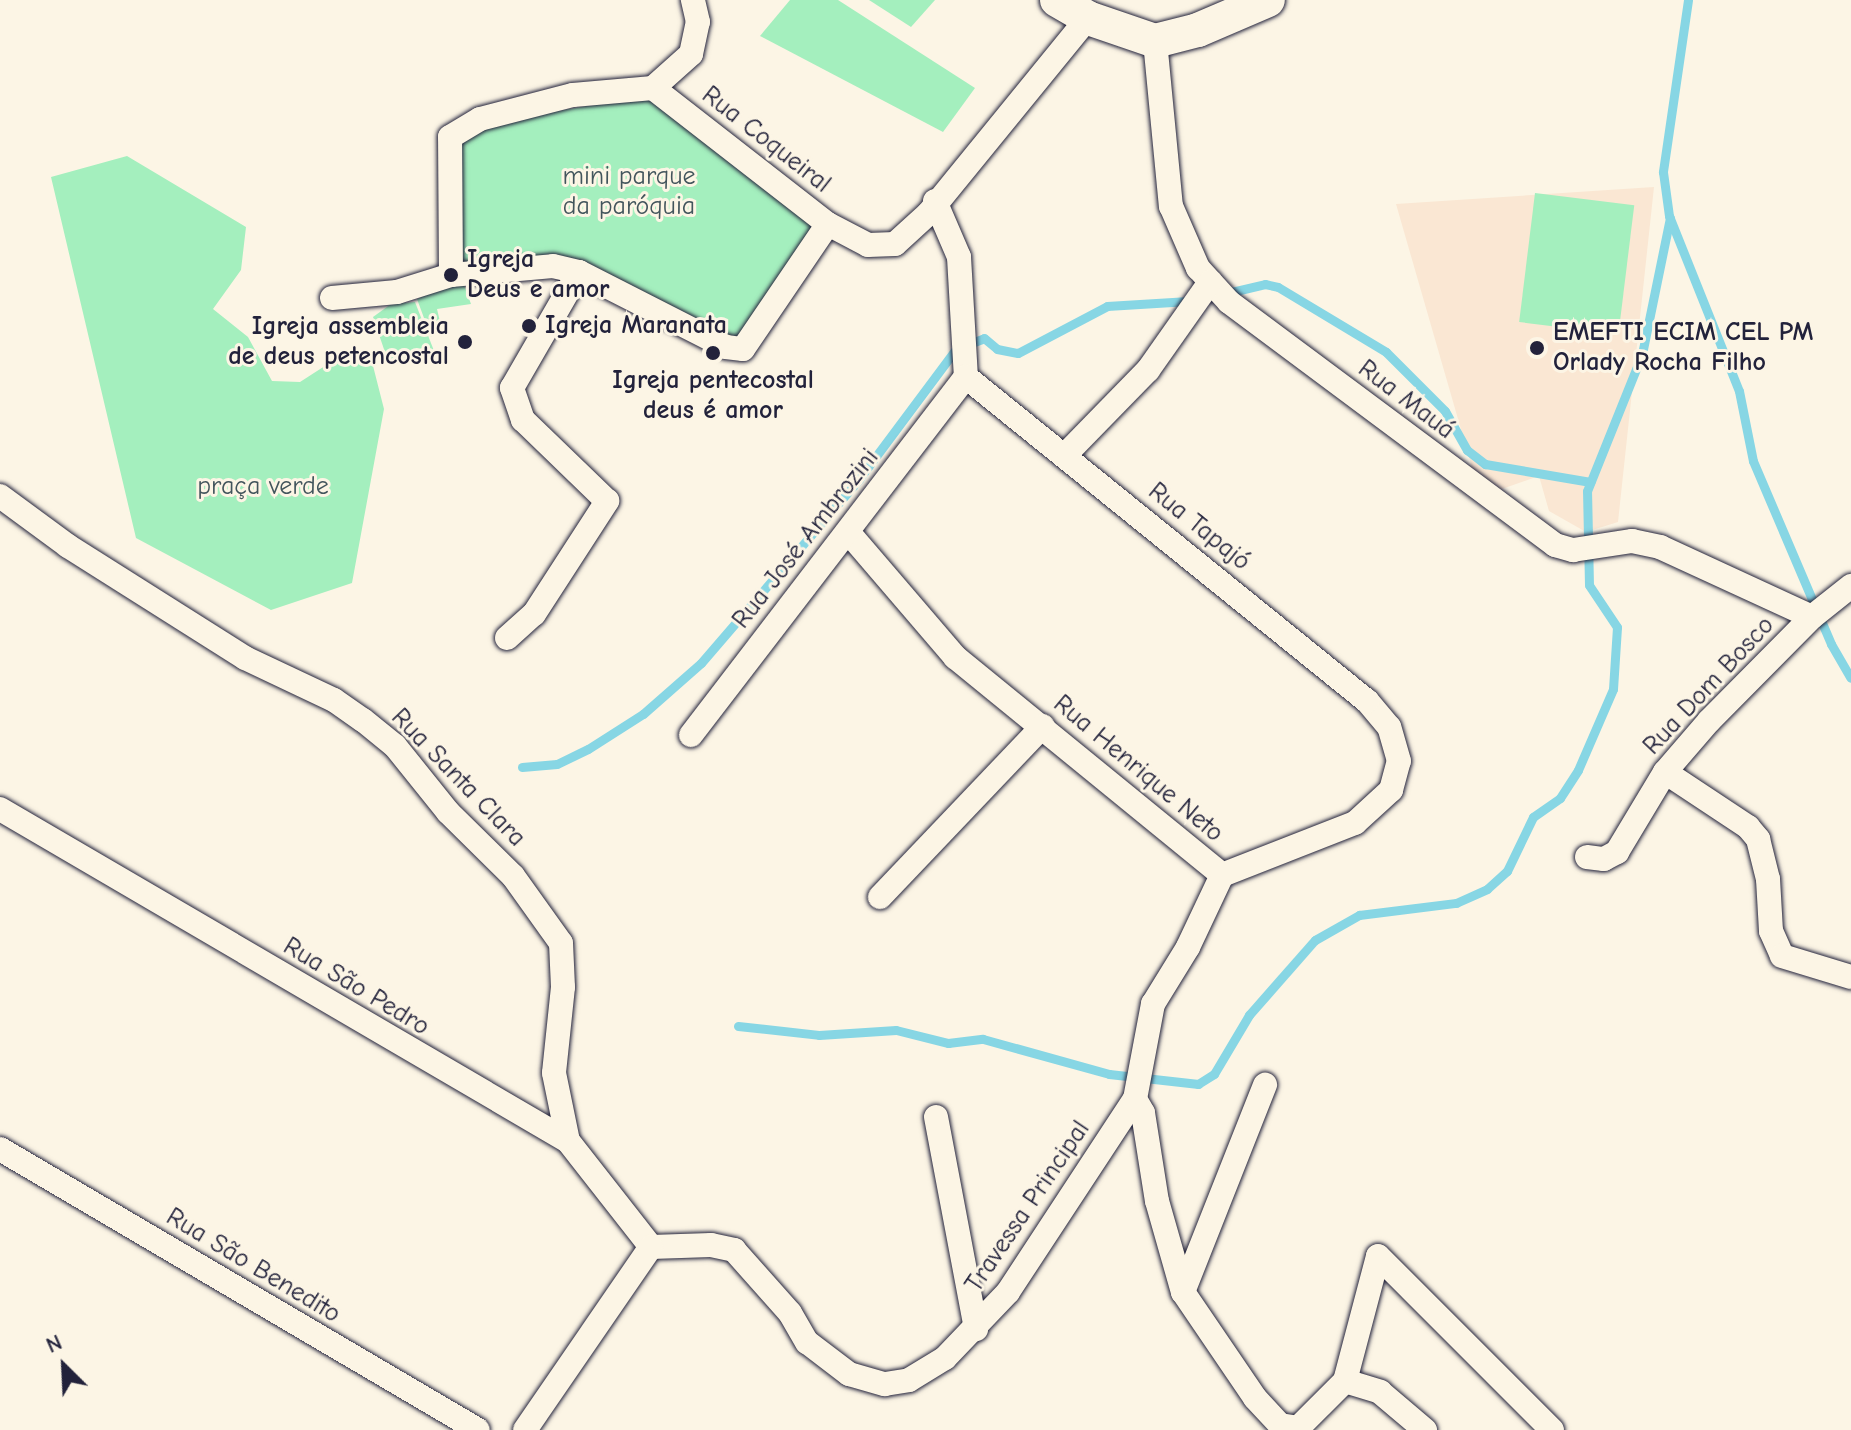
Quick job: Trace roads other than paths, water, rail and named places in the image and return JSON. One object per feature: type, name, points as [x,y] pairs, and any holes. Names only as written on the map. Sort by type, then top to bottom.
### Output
[{"type":"street","points":[[451,275],[450,137],[480,119],[573,95],[653,88],[691,54],[698,22],[693,0]]},
{"type":"street","points":[[1057,0],[1088,18],[1155,41],[1198,30],[1268,0]]},
{"type":"street","name":"Rua Coqueiral","points":[[653,88],[828,224],[868,245],[895,244],[935,201],[1088,18]]},
{"type":"street","name":"Rua Mauá","points":[[1155,41],[1171,206],[1181,238],[1210,282],[1229,302],[1555,545],[1573,550],[1632,541],[1660,547],[1812,617]]},
{"type":"street","points":[[935,201],[959,257],[966,377]]},
{"type":"street","points":[[332,298],[397,292],[451,275],[553,266],[579,272],[726,347],[743,349],[828,224]]},
{"type":"street","points":[[507,638],[534,614],[607,501],[523,420],[512,388],[579,272]]},
{"type":"street","points":[[1066,454],[1148,370],[1210,282]]},
{"type":"street","name":"Rua Tapajó","points":[[966,377],[1066,454],[1351,688],[1389,727],[1399,761],[1391,790],[1380,803],[1349,827],[1222,875]]},
{"type":"street","name":"Rua José Ambrozini","points":[[691,735],[966,377]]},
{"type":"street","name":"Rua Santa Clara","points":[[0,496],[68,546],[245,658],[334,700],[363,720],[395,746],[448,812],[513,876],[561,943],[563,987],[554,1073],[568,1141]]},
{"type":"street","name":"Rua Henrique Neto","points":[[848,532],[955,657],[1222,875],[1153,1004],[1135,1099]]},
{"type":"street","name":"Rua Dom Bosco","points":[[1587,857],[1604,859],[1617,852],[1665,772],[1812,617],[1846,599]]},
{"type":"street","points":[[880,897],[1043,726]]},
{"type":"street","points":[[1665,772],[1748,827],[1758,839],[1768,879],[1771,931],[1782,956],[1851,977]]},
{"type":"street","name":"Rua São Pedro","points":[[0,809],[568,1141],[651,1247]]},
{"type":"street","points":[[1183,1292],[1265,1085]]},
{"type":"street","points":[[1135,1099],[1143,1113],[1157,1201],[1183,1292],[1255,1398],[1280,1425],[1297,1429],[1345,1381],[1378,1256],[1552,1430]]},
{"type":"street","name":"Travessa Principal","points":[[651,1247],[711,1245],[734,1250],[790,1313],[819,1354],[866,1380],[909,1380],[976,1329],[1030,1262],[1135,1099]]},
{"type":"street","points":[[936,1117],[976,1329]]},
{"type":"street","name":"Rua São Benedito","points":[[0,1149],[478,1430]]},
{"type":"street","points":[[525,1430],[651,1247]]},
{"type":"street","points":[[1345,1381],[1380,1392],[1425,1430]]},
{"type":"waterway","points":[[1688,0],[1663,172],[1669,216],[1739,391],[1753,461],[1831,644],[1851,678]]},
{"type":"waterway","points":[[738,1026],[819,1035],[896,1030],[948,1043],[983,1039],[1109,1074],[1198,1084],[1214,1074],[1249,1015],[1315,940],[1359,915],[1456,903],[1487,889],[1507,871],[1533,817],[1560,798],[1578,770],[1613,689],[1617,627],[1589,585],[1587,491],[1642,354],[1670,218]]},
{"type":"waterway","points":[[1223,294],[1265,284],[1278,287],[1386,352],[1445,411],[1467,450],[1485,464],[1590,482]]},
{"type":"waterway","points":[[522,767],[557,764],[588,749],[643,714],[701,663],[859,479],[956,349],[984,338],[997,349],[1018,353],[1107,306],[1189,301]]},
{"type":"place","name":"Igreja Deus e amor","points":[[451,275]]},
{"type":"place","name":"Igreja Maranata","points":[[529,326]]},
{"type":"place","name":"Igreja assembleia de deus petencostal","points":[[465,342]]},
{"type":"place","name":"EMEFTI ECIM CEL PM Orlady Rocha Filho","points":[[1537,348]]},
{"type":"place","name":"Igreja pentecostal deus é amor","points":[[713,353]]},
{"type":"park label","name":"mini parque da paróquia","points":[[629,192]]},
{"type":"park label","name":"praça verde","points":[[263,487]]}]
